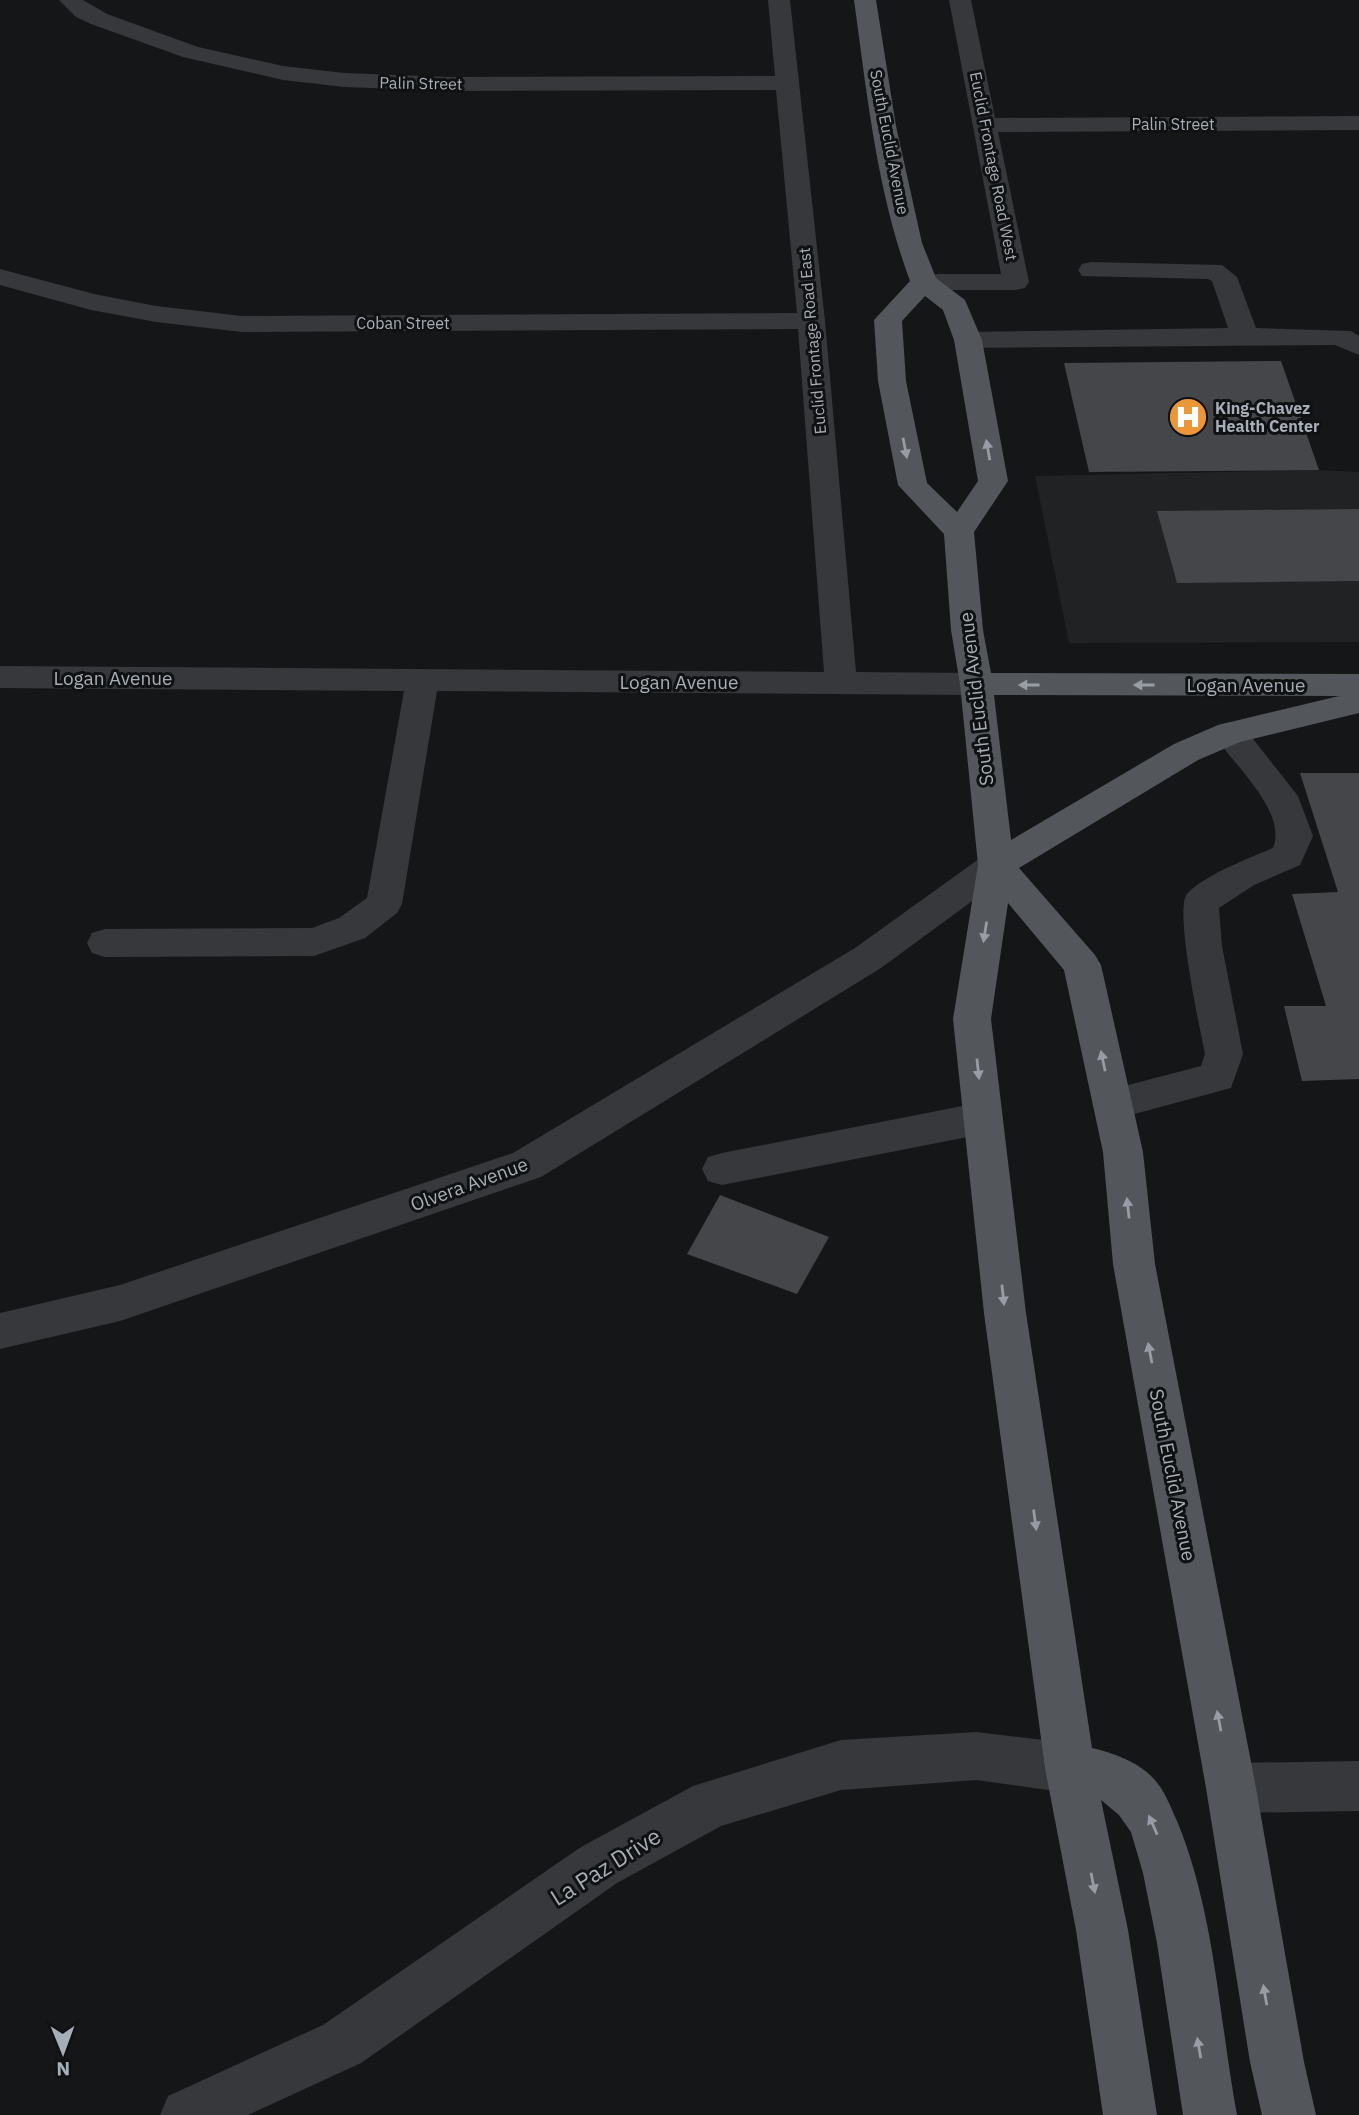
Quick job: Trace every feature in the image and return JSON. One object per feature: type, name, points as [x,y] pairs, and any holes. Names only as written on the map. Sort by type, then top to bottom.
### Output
[{"type":"main road","name":"South Euclid Avenue","points":[[865,0],[884,126],[909,243],[924,282]]},
{"type":"main road","points":[[924,282],[955,306],[968,341],[993,481],[959,532],[913,485],[892,381],[888,320],[924,282]]},
{"type":"main road","name":"South Euclid Avenue","points":[[959,532],[967,630],[976,684],[996,865],[972,1019],[1005,1313],[1070,1768],[1102,1930],[1130,2115]]},
{"type":"main road","name":"Logan Avenue","points":[[976,684],[1359,685]]},
{"type":"main road","name":"Logan Avenue","points":[[996,865],[1186,752],[1230,733],[1359,702]]},
{"type":"main road","name":"South Euclid Avenue","points":[[996,865],[1082,965],[1123,1152],[1134,1264],[1231,1788],[1277,2062],[1289,2115]]},
{"type":"main road","points":[[1070,1768],[1107,1775],[1139,1798],[1159,1838],[1184,1954],[1210,2115]]},
{"type":"street","name":"Palin Street","points":[[70,0],[84,12],[150,38],[191,52],[282,73],[368,82],[421,84],[787,83]]},
{"type":"street","name":"Euclid Frontage Road East","points":[[779,0],[811,321],[841,683]]},
{"type":"street","name":"Euclid Frontage Road West","points":[[924,282],[1016,282],[987,125],[960,0]]},
{"type":"street","name":"Palin Street","points":[[987,125],[1359,123]]},
{"type":"street","points":[[1091,270],[1213,271],[1224,277],[1245,335]]},
{"type":"street","name":"Coban Street","points":[[0,277],[91,302],[156,314],[242,324],[811,321]]},
{"type":"street","points":[[968,341],[1245,335],[1341,337],[1359,347]]},
{"type":"street","name":"Logan Avenue","points":[[0,677],[976,684]]},
{"type":"street","points":[[105,943],[314,942],[352,928],[384,904],[422,680]]},
{"type":"street","points":[[1112,1104],[1217,1077],[1224,1054],[1200,903],[1241,876],[1287,856],[1295,836],[1286,805],[1230,733]]},
{"type":"street","name":"Olvera Avenue","points":[[0,1331],[120,1303],[527,1165],[868,958],[996,865]]},
{"type":"street","points":[[722,1169],[983,1118]]},
{"type":"street","name":"La Paz Drive","points":[[187,2115],[342,2044],[599,1864],[711,1804],[841,1765],[975,1756],[1070,1768]]},
{"type":"street","points":[[1231,1788],[1359,1786]]},
{"type":"shaded area","points":[[1319,470],[1359,472],[1359,642],[1069,643],[1035,476]]},
{"type":"building","name":"King-Chavez Health Center","points":[[1281,361],[1319,470],[1089,472],[1064,363]]},
{"type":"building","points":[[1359,509],[1359,581],[1177,583],[1157,511]]},
{"type":"building","points":[[1300,773],[1359,773],[1359,1079],[1302,1081],[1284,1006],[1326,1006],[1292,894],[1338,892]]},
{"type":"building","points":[[720,1195],[829,1237],[797,1294],[687,1254]]},
{"type":"place","name":"King-Chavez Health Center","points":[[1188,417]]}]
